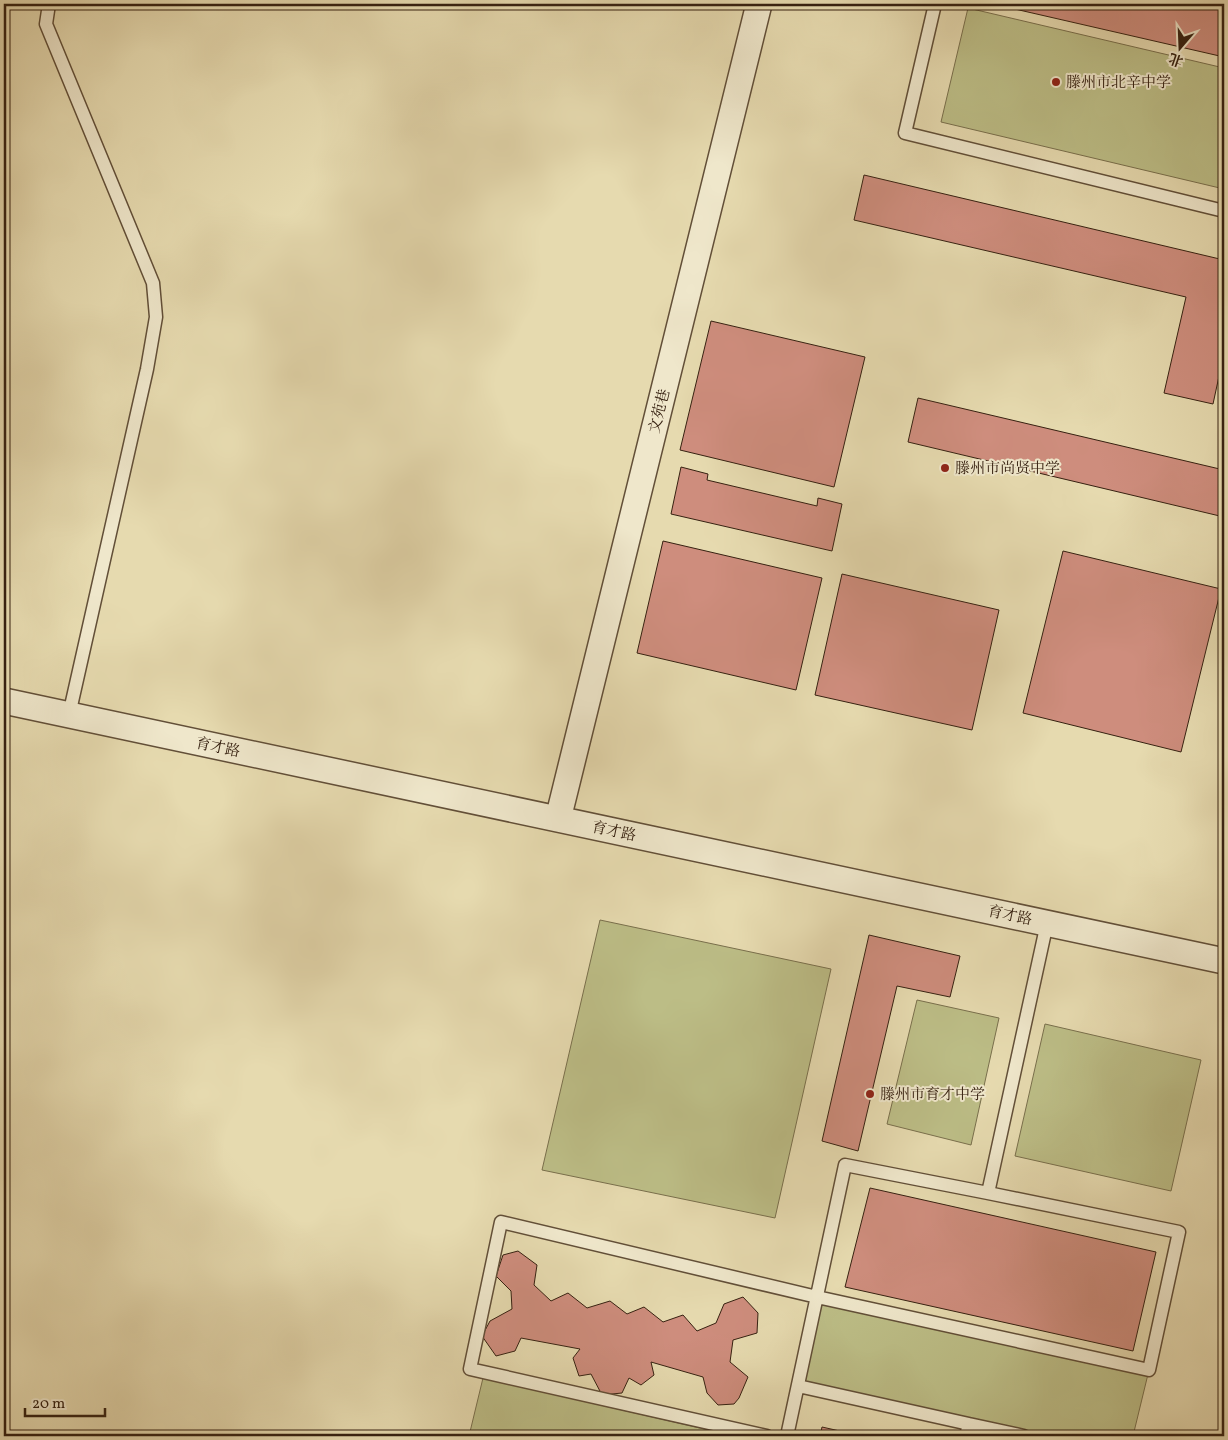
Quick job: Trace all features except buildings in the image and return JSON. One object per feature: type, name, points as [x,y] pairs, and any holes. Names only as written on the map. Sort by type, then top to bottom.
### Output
[{"type":"street","name":"文苑巷","points":[[558,819],[759,4]]},
{"type":"street","name":"育才路","points":[[4,701],[1224,961]]},
{"type":"lane","points":[[49,4],[46,24],[153,283],[156,317],[146,370],[69,715]]},
{"type":"lane","points":[[935,4],[905,133],[1224,211]]},
{"type":"lane","points":[[988,1193],[1047,923]]},
{"type":"lane","points":[[767,1436],[470,1368],[501,1222],[818,1297],[1149,1370],[1179,1232],[845,1164],[818,1297],[787,1436]]},
{"type":"lane","points":[[798,1386],[968,1430],[1024,1436]]},
{"type":"green space","points":[[968,8],[1224,68],[1224,189],[941,122]]},
{"type":"green space","points":[[600,920],[831,969],[775,1218],[542,1170]]},
{"type":"green space","points":[[917,1000],[999,1018],[971,1145],[887,1124]]},
{"type":"green space","points":[[1045,1024],[1201,1060],[1171,1191],[1015,1156]]},
{"type":"green space","points":[[817,1297],[1149,1370],[1133,1436],[1025,1436],[798,1386]]},
{"type":"green space","points":[[483,1378],[735,1436],[469,1436]]},
{"type":"place","name":"滕州市北辛中学","points":[[1056,82]]},
{"type":"place","name":"滕州市尚贤中学","points":[[945,468]]},
{"type":"place","name":"滕州市育才中学","points":[[870,1094]]}]
